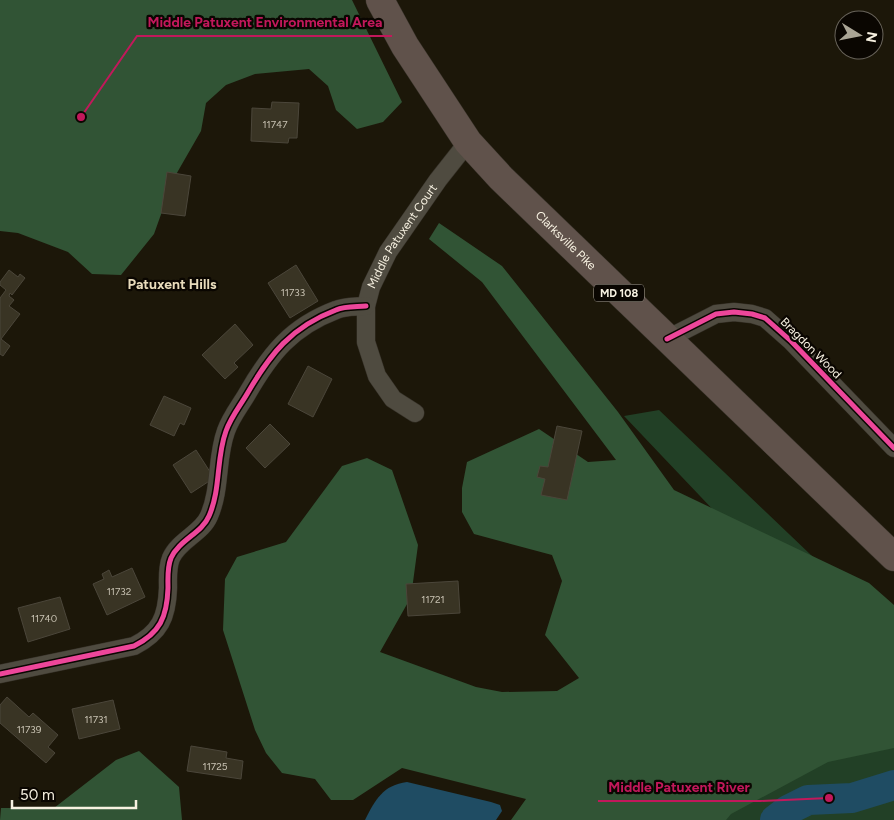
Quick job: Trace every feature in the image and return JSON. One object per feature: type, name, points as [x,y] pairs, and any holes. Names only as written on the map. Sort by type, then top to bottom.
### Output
[{"type":"main road","name":"Clarksville Pike","points":[[380,0],[405,46],[468,142],[501,178],[894,557]]},
{"type":"street","name":"Middle Patuxent Court","points":[[415,413],[393,399],[377,376],[366,342],[366,306],[371,287],[388,252],[438,180],[468,142]]},
{"type":"street","points":[[0,674],[127,648],[146,640],[157,630],[167,606],[168,573],[171,558],[178,547],[208,519],[213,506],[226,432],[232,417],[259,374],[276,350],[295,331],[337,309],[366,306]]},
{"type":"street","name":"Bragdon Wood","points":[[666,339],[716,314],[734,312],[765,318],[791,341],[894,448]]},
{"type":"green space","points":[[0,0],[352,0],[402,102],[383,122],[357,129],[336,110],[328,86],[309,69],[255,74],[226,85],[206,103],[201,131],[174,178],[154,234],[121,275],[92,274],[68,252],[18,233],[0,231]]},
{"type":"green space","points":[[439,223],[502,266],[618,412],[674,490],[869,583],[894,605],[894,748],[828,762],[731,814],[726,820],[511,820],[526,799],[402,768],[353,800],[331,800],[315,779],[282,773],[266,753],[255,730],[223,630],[225,579],[237,557],[286,542],[342,466],[367,458],[392,470],[418,545],[411,597],[380,652],[476,687],[502,692],[557,691],[579,678],[545,635],[562,581],[552,555],[474,534],[462,512],[462,488],[467,462],[539,429],[588,462],[616,460],[482,282],[429,239]]},
{"type":"green space","points":[[659,410],[877,618],[894,641],[894,820],[625,820],[870,675],[624,416]]},
{"type":"green space","points":[[139,751],[179,787],[182,820],[0,820],[1,808],[54,808],[116,760]]},
{"type":"water","points":[[407,782],[491,802],[500,805],[502,811],[496,820],[365,820],[376,800],[386,790],[392,786]]},
{"type":"building","points":[[272,102],[299,103],[297,138],[289,138],[288,143],[251,141],[252,108],[271,109]]},
{"type":"building","points":[[167,172],[191,176],[185,216],[161,213]]},
{"type":"building","points":[[296,265],[318,301],[290,318],[268,283]]},
{"type":"building","points":[[9,270],[18,277],[20,274],[25,278],[12,295],[10,293],[9,296],[14,300],[9,306],[20,314],[1,339],[10,346],[3,356],[0,354],[0,298],[6,290],[0,285],[0,282]]},
{"type":"building","points":[[235,324],[253,345],[234,363],[238,367],[225,379],[202,355]]},
{"type":"building","points":[[308,366],[332,379],[313,417],[288,404]]},
{"type":"building","points":[[164,396],[191,408],[184,425],[180,423],[174,436],[150,425]]},
{"type":"building","points":[[270,424],[290,444],[265,468],[246,448]]},
{"type":"building","points":[[557,426],[582,431],[567,500],[541,495],[545,479],[537,477],[540,466],[548,467]]},
{"type":"building","points":[[196,450],[214,478],[191,493],[173,465]]},
{"type":"building","points":[[132,568],[145,597],[107,615],[93,584],[104,579],[102,574],[109,570],[112,577]]},
{"type":"building","points":[[458,581],[460,613],[408,616],[406,584]]},
{"type":"building","points":[[60,597],[70,629],[28,642],[18,608]]},
{"type":"building","points":[[7,697],[29,717],[33,713],[58,735],[48,747],[55,753],[46,763],[0,723],[0,705]]},
{"type":"building","points":[[113,700],[120,729],[79,739],[72,709]]},
{"type":"building","points":[[191,746],[227,752],[226,758],[243,761],[241,779],[187,771]]},
{"type":"waterway","points":[[775,820],[788,810],[808,800],[852,798],[894,785]]},
{"type":"cycle path","points":[[0,674],[134,646],[156,630],[164,616],[166,607],[168,569],[171,558],[179,546],[201,527],[209,516],[213,506],[226,431],[233,416],[264,366],[283,343],[306,325],[339,309],[366,306]]},
{"type":"cycle path","points":[[667,339],[716,314],[734,312],[765,318],[791,341],[894,448]]},
{"type":"place","name":"Middle Patuxent Environmental Area","points":[[81,117]]},
{"type":"place","name":"Middle Patuxent River","points":[[829,798]]},
{"type":"district","name":"Patuxent Hills","points":[[172,284]]}]
